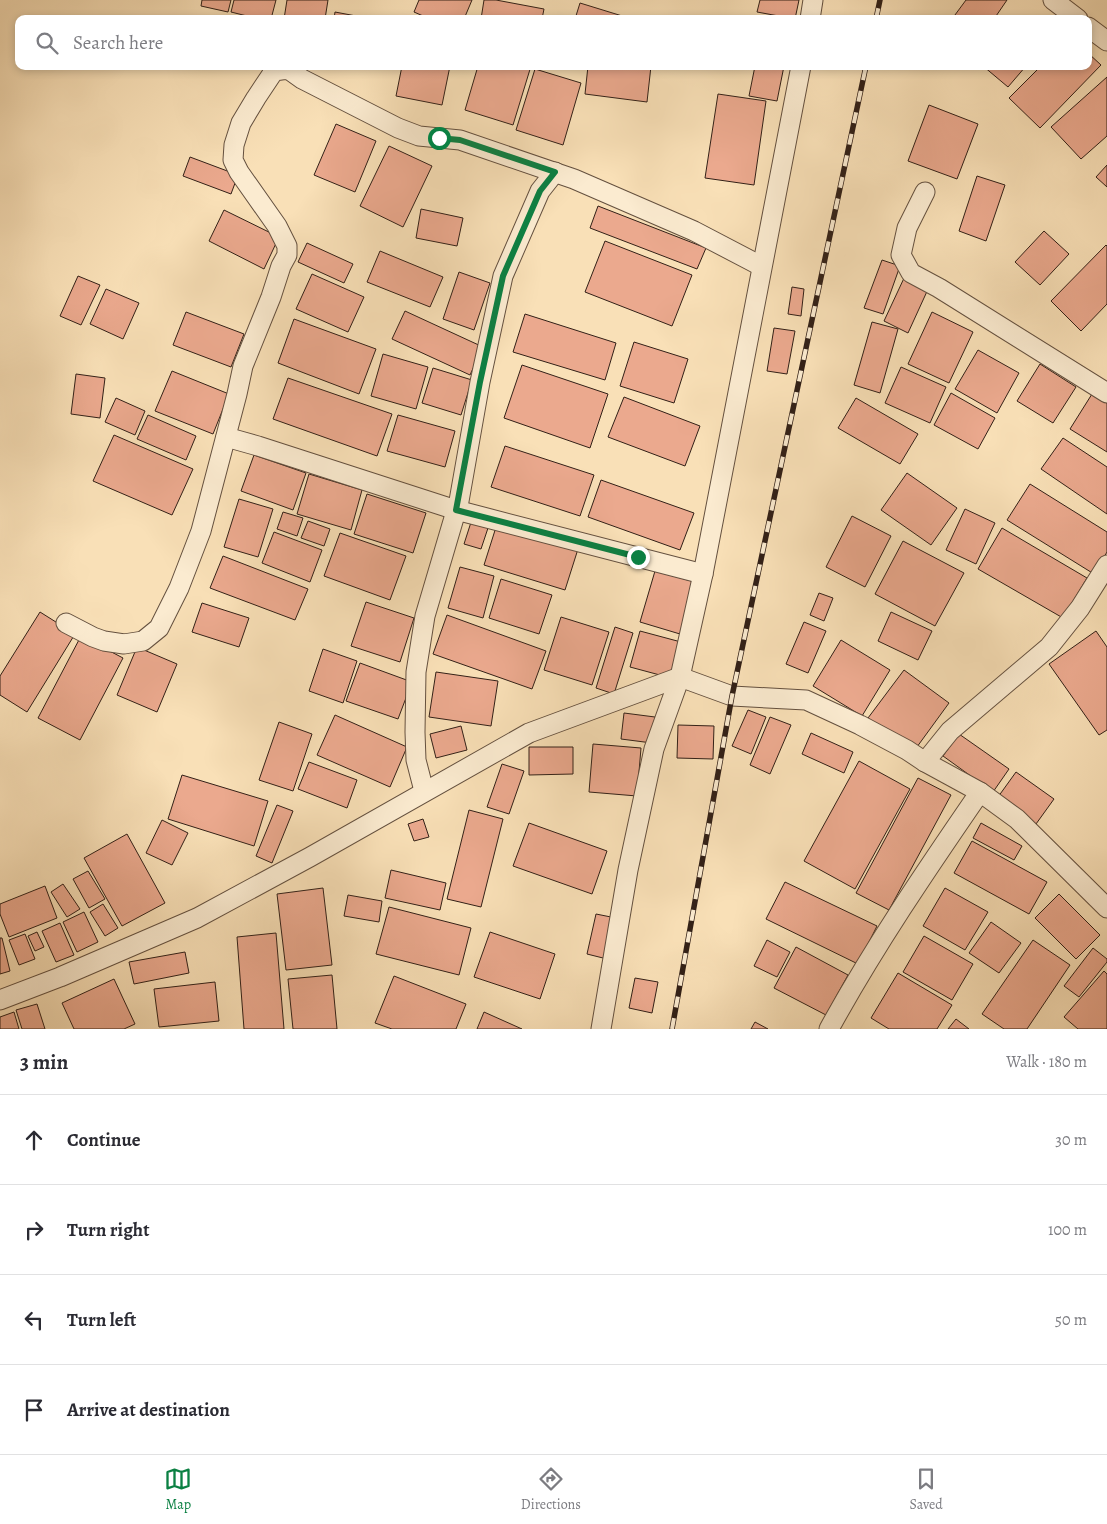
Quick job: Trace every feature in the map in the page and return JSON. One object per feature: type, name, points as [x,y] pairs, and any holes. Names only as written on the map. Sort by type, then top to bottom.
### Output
[{"type":"street","points":[[811,15],[814,0]]},
{"type":"street","points":[[1053,0],[1073,15]]},
{"type":"street","points":[[1092,29],[1107,41]]},
{"type":"street","points":[[66,623],[104,641],[124,644],[143,641],[159,628],[179,588],[201,531],[243,366],[271,297],[281,266],[287,255],[287,246],[277,226],[239,172],[233,160],[234,145],[241,123],[274,71],[281,70]]},
{"type":"street","points":[[289,70],[302,80],[398,128],[420,136],[460,140],[574,179],[694,231],[761,266]]},
{"type":"street","points":[[602,1029],[628,870],[654,750],[680,677],[703,574],[799,70]]},
{"type":"street","points":[[424,792],[416,760],[415,732],[416,672],[425,616],[456,510],[480,382],[503,276],[540,191],[555,172]]},
{"type":"street","points":[[925,192],[907,228],[902,255],[911,273],[939,288],[1107,393]]},
{"type":"street","points":[[226,437],[456,510],[703,574]]},
{"type":"street","points":[[924,762],[950,731],[1049,648],[1080,608],[1107,565]]},
{"type":"street","points":[[0,1000],[60,977],[197,918],[310,857],[529,733],[680,677],[732,696],[806,700],[860,725],[980,792],[1017,818],[1107,908]]},
{"type":"street","points":[[829,1029],[849,992],[914,889],[980,792]]},
{"type":"building","points":[[202,0],[231,0],[228,12],[201,6]]},
{"type":"building","points":[[234,0],[276,0],[272,15],[243,15],[231,12]]},
{"type":"building","points":[[287,0],[328,0],[326,15],[285,15]]},
{"type":"building","points":[[419,0],[472,0],[466,15],[421,15],[414,12]]},
{"type":"building","points":[[484,0],[496,0],[544,9],[543,15],[482,15]]},
{"type":"building","points":[[760,0],[799,0],[796,15],[773,15],[757,12]]},
{"type":"building","points":[[966,0],[1007,0],[997,15],[955,15]]},
{"type":"building","points":[[580,3],[619,15],[576,15]]},
{"type":"building","points":[[335,12],[351,15],[335,15]]},
{"type":"building","points":[[1092,57],[1101,65],[1040,128],[1009,98],[1037,70],[1092,70]]},
{"type":"building","points":[[401,70],[449,70],[442,105],[396,96]]},
{"type":"building","points":[[477,70],[530,70],[513,125],[465,110]]},
{"type":"building","points":[[535,70],[581,83],[563,145],[516,130]]},
{"type":"building","points":[[588,70],[651,70],[647,102],[585,94]]},
{"type":"building","points":[[754,70],[783,70],[777,101],[749,96]]},
{"type":"building","points":[[988,70],[1023,70],[1008,87]]},
{"type":"building","points":[[1107,77],[1107,136],[1081,159],[1051,127]]},
{"type":"building","points":[[718,94],[766,101],[754,185],[705,178]]},
{"type":"building","points":[[929,105],[978,124],[957,179],[908,161]]},
{"type":"building","points":[[336,124],[376,141],[355,192],[314,175]]},
{"type":"building","points":[[389,146],[432,166],[403,227],[360,206]]},
{"type":"building","points":[[190,157],[238,175],[231,194],[183,176]]},
{"type":"building","points":[[1107,165],[1107,187],[1096,177]]},
{"type":"building","points":[[977,176],[1005,185],[986,241],[959,231]]},
{"type":"building","points":[[598,206],[706,248],[697,269],[590,228]]},
{"type":"building","points":[[421,209],[463,218],[457,246],[416,238]]},
{"type":"building","points":[[224,210],[279,237],[264,269],[209,241]]},
{"type":"building","points":[[1044,231],[1069,254],[1040,285],[1015,262]]},
{"type":"building","points":[[605,241],[692,275],[672,326],[585,292]]},
{"type":"building","points":[[307,243],[353,264],[344,283],[298,262]]},
{"type":"building","points":[[1106,245],[1107,304],[1081,331],[1051,301]]},
{"type":"building","points":[[380,251],[443,277],[430,307],[367,282]]},
{"type":"building","points":[[882,260],[900,266],[883,314],[864,308]]},
{"type":"building","points":[[459,272],[490,283],[474,330],[443,319]]},
{"type":"building","points":[[312,274],[364,297],[348,332],[296,309]]},
{"type":"building","points":[[78,276],[100,285],[81,325],[60,316]]},
{"type":"building","points":[[905,276],[929,287],[908,333],[884,321]]},
{"type":"building","points":[[792,287],[804,289],[801,316],[788,314]]},
{"type":"building","points":[[106,289],[139,303],[123,339],[90,324]]},
{"type":"building","points":[[405,311],[483,347],[470,375],[392,339]]},
{"type":"building","points":[[186,312],[244,334],[231,367],[173,345]]},
{"type":"building","points":[[932,312],[973,332],[949,383],[908,364]]},
{"type":"building","points":[[525,314],[616,343],[605,380],[513,352]]},
{"type":"building","points":[[294,319],[376,349],[359,394],[278,363]]},
{"type":"building","points":[[872,322],[898,329],[880,393],[854,385]]},
{"type":"building","points":[[774,328],[795,331],[787,374],[767,371]]},
{"type":"building","points":[[634,342],[688,359],[674,403],[620,386]]},
{"type":"building","points":[[978,350],[1019,373],[997,413],[955,389]]},
{"type":"building","points":[[383,354],[428,367],[416,409],[371,396]]},
{"type":"building","points":[[1040,364],[1076,387],[1053,423],[1017,401]]},
{"type":"building","points":[[522,365],[608,394],[590,448],[504,418]]},
{"type":"building","points":[[901,367],[946,387],[930,423],[885,403]]},
{"type":"building","points":[[433,368],[472,380],[461,415],[422,403]]},
{"type":"building","points":[[172,371],[229,394],[213,434],[155,411]]},
{"type":"building","points":[[76,374],[105,378],[100,418],[71,414]]},
{"type":"building","points":[[288,378],[392,414],[377,456],[273,419]]},
{"type":"building","points":[[951,393],[995,418],[978,449],[934,425]]},
{"type":"building","points":[[1092,394],[1107,403],[1107,452],[1070,429]]},
{"type":"building","points":[[624,397],[700,426],[685,466],[608,437]]},
{"type":"building","points":[[116,398],[145,411],[135,435],[105,422]]},
{"type":"building","points":[[856,398],[918,434],[900,464],[838,428]]},
{"type":"building","points":[[148,415],[196,436],[186,460],[137,439]]},
{"type":"building","points":[[398,415],[455,431],[445,467],[387,451]]},
{"type":"building","points":[[114,435],[193,469],[172,515],[93,481]]},
{"type":"building","points":[[1063,438],[1107,467],[1107,514],[1041,469]]},
{"type":"building","points":[[505,446],[594,475],[580,516],[491,487]]},
{"type":"building","points":[[254,455],[306,473],[293,510],[241,491]]},
{"type":"building","points":[[907,473],[957,508],[931,545],[881,510]]},
{"type":"building","points":[[309,474],[362,490],[351,530],[297,514]]},
{"type":"building","points":[[601,480],[694,513],[680,550],[588,517]]},
{"type":"building","points":[[1030,484],[1107,532],[1107,552],[1094,574],[1007,520]]},
{"type":"building","points":[[367,494],[426,513],[413,553],[354,534]]},
{"type":"building","points":[[239,499],[273,509],[258,557],[224,547]]},
{"type":"building","points":[[965,509],[995,523],[976,564],[946,550]]},
{"type":"building","points":[[283,512],[303,518],[297,536],[277,529]]},
{"type":"building","points":[[473,516],[490,522],[481,549],[464,544]]},
{"type":"building","points":[[852,516],[891,536],[865,587],[826,567]]},
{"type":"building","points":[[308,521],[330,529],[324,546],[301,538]]},
{"type":"building","points":[[497,524],[578,549],[565,590],[484,565]]},
{"type":"building","points":[[1002,528],[1087,578],[1063,618],[978,569]]},
{"type":"building","points":[[274,532],[322,550],[310,582],[262,563]]},
{"type":"building","points":[[340,533],[406,556],[390,600],[324,576]]},
{"type":"building","points":[[903,541],[964,573],[935,626],[875,594]]},
{"type":"building","points":[[223,556],[308,589],[295,620],[210,588]]},
{"type":"building","points":[[460,567],[494,576],[483,618],[448,608]]},
{"type":"building","points":[[655,571],[695,582],[680,634],[640,622]]},
{"type":"building","points":[[501,579],[552,595],[539,634],[489,618]]},
{"type":"building","points":[[819,593],[833,598],[824,621],[810,615]]},
{"type":"building","points":[[366,602],[414,618],[400,662],[351,646]]},
{"type":"building","points":[[202,603],[249,618],[239,647],[192,632]]},
{"type":"building","points":[[40,612],[75,634],[27,712],[0,695],[0,676]]},
{"type":"building","points":[[891,612],[932,631],[918,660],[878,641]]},
{"type":"building","points":[[447,615],[546,651],[532,689],[433,654]]},
{"type":"building","points":[[561,617],[609,632],[592,685],[544,670]]},
{"type":"building","points":[[804,622],[826,631],[808,673],[786,664]]},
{"type":"building","points":[[615,627],[633,633],[614,694],[596,688]]},
{"type":"building","points":[[640,631],[681,642],[671,678],[630,667]]},
{"type":"building","points":[[1096,631],[1107,647],[1107,730],[1099,735],[1049,664]]},
{"type":"building","points":[[81,636],[123,658],[80,740],[38,718]]},
{"type":"building","points":[[841,640],[890,670],[862,716],[813,686]]},
{"type":"building","points":[[137,647],[177,664],[157,712],[117,695]]},
{"type":"building","points":[[323,649],[357,661],[343,703],[309,691]]},
{"type":"building","points":[[360,663],[412,682],[398,719],[346,701]]},
{"type":"building","points":[[904,670],[949,703],[914,751],[868,718]]},
{"type":"building","points":[[436,672],[498,681],[491,726],[429,717]]},
{"type":"building","points":[[748,710],[766,717],[751,754],[732,746]]},
{"type":"building","points":[[624,713],[655,717],[652,743],[621,739]]},
{"type":"building","points":[[335,715],[407,747],[390,787],[317,755]]},
{"type":"building","points":[[770,717],[791,725],[770,774],[750,765]]},
{"type":"building","points":[[279,722],[312,734],[293,791],[259,780]]},
{"type":"building","points":[[678,725],[714,726],[713,759],[677,758]]},
{"type":"building","points":[[461,726],[467,750],[436,758],[430,734]]},
{"type":"building","points":[[811,733],[853,752],[844,773],[802,754]]},
{"type":"building","points":[[959,734],[1009,769],[993,792],[943,756]]},
{"type":"building","points":[[593,744],[641,748],[637,796],[589,792]]},
{"type":"building","points":[[529,747],[573,747],[573,774],[529,775]]},
{"type":"building","points":[[859,761],[910,789],[855,889],[804,861]]},
{"type":"building","points":[[309,762],[357,780],[347,808],[298,789]]},
{"type":"building","points":[[502,764],[524,771],[509,814],[487,807]]},
{"type":"building","points":[[1016,772],[1054,799],[1036,824],[998,797]]},
{"type":"building","points":[[182,775],[268,801],[254,846],[168,819]]},
{"type":"building","points":[[918,778],[951,795],[889,910],[856,893]]},
{"type":"building","points":[[277,805],[293,811],[272,863],[256,856]]},
{"type":"building","points":[[469,810],[503,819],[481,907],[447,899]]},
{"type":"building","points":[[423,819],[429,837],[414,841],[408,824]]},
{"type":"building","points":[[162,820],[188,833],[172,865],[146,853]]},
{"type":"building","points":[[529,823],[607,851],[592,894],[513,866]]},
{"type":"building","points":[[981,823],[1022,846],[1014,860],[973,838]]},
{"type":"building","points":[[127,834],[165,903],[122,926],[84,858]]},
{"type":"building","points":[[972,841],[1047,882],[1029,914],[954,873]]},
{"type":"building","points":[[391,870],[446,883],[440,910],[385,898]]},
{"type":"building","points":[[88,871],[105,899],[89,908],[73,879]]},
{"type":"building","points":[[785,882],[877,926],[858,964],[766,919]]},
{"type":"building","points":[[63,884],[80,909],[67,917],[51,892]]},
{"type":"building","points":[[45,886],[57,918],[9,937],[0,914],[0,904]]},
{"type":"building","points":[[323,888],[332,965],[286,970],[277,894]]},
{"type":"building","points":[[945,888],[988,912],[965,950],[923,926]]},
{"type":"building","points":[[1059,894],[1100,935],[1076,959],[1035,918]]},
{"type":"building","points":[[348,895],[382,901],[379,922],[344,916]]},
{"type":"building","points":[[103,904],[118,928],[105,936],[90,912]]},
{"type":"building","points":[[389,907],[471,928],[459,975],[376,954]]},
{"type":"building","points":[[84,912],[98,942],[77,952],[63,922]]},
{"type":"building","points":[[596,914],[616,918],[607,959],[587,954]]},
{"type":"building","points":[[991,922],[1021,943],[999,973],[969,953]]},
{"type":"building","points":[[60,923],[74,955],[56,962],[42,931]]},
{"type":"building","points":[[37,932],[44,947],[35,951],[28,936]]},
{"type":"building","points":[[490,932],[555,954],[540,999],[474,977]]},
{"type":"building","points":[[276,933],[284,1029],[244,1029],[237,937]]},
{"type":"building","points":[[25,934],[35,959],[19,965],[9,940]]},
{"type":"building","points":[[924,936],[973,964],[952,1000],[903,972]]},
{"type":"building","points":[[0,938],[2,938],[10,971],[0,974]]},
{"type":"building","points":[[767,940],[790,952],[777,977],[754,966]]},
{"type":"building","points":[[1033,940],[1070,965],[1027,1029],[1004,1029],[982,1014]]},
{"type":"building","points":[[796,947],[848,975],[826,1015],[774,988]]},
{"type":"building","points":[[1093,948],[1107,959],[1107,962],[1079,997],[1064,986]]},
{"type":"building","points":[[185,952],[189,973],[134,984],[129,962]]},
{"type":"building","points":[[1104,971],[1107,974],[1107,1029],[1078,1029],[1064,1017]]},
{"type":"building","points":[[898,973],[952,1005],[937,1029],[889,1029],[871,1018]]},
{"type":"building","points":[[332,975],[337,1029],[293,1029],[288,979]]},
{"type":"building","points":[[394,976],[466,1004],[456,1029],[392,1029],[375,1023]]},
{"type":"building","points":[[635,978],[658,982],[652,1013],[629,1008]]},
{"type":"building","points":[[114,979],[135,1024],[124,1029],[74,1029],[62,1003]]},
{"type":"building","points":[[215,982],[219,1021],[159,1027],[154,989]]},
{"type":"building","points":[[37,1004],[45,1029],[22,1029],[16,1010]]},
{"type":"building","points":[[14,1012],[19,1029],[0,1029],[0,1017]]},
{"type":"building","points":[[484,1012],[522,1029],[477,1029]]},
{"type":"building","points":[[956,1019],[969,1029],[948,1029]]},
{"type":"building","points":[[755,1022],[768,1029],[751,1029]]},
{"type":"railway","points":[[877,15],[880,0]]},
{"type":"railway","points":[[672,1029],[732,696],[865,70]]},
{"type":"route","points":[[439,138],[460,140],[555,172],[540,191],[503,276],[480,382],[456,510],[638,557]]}]
